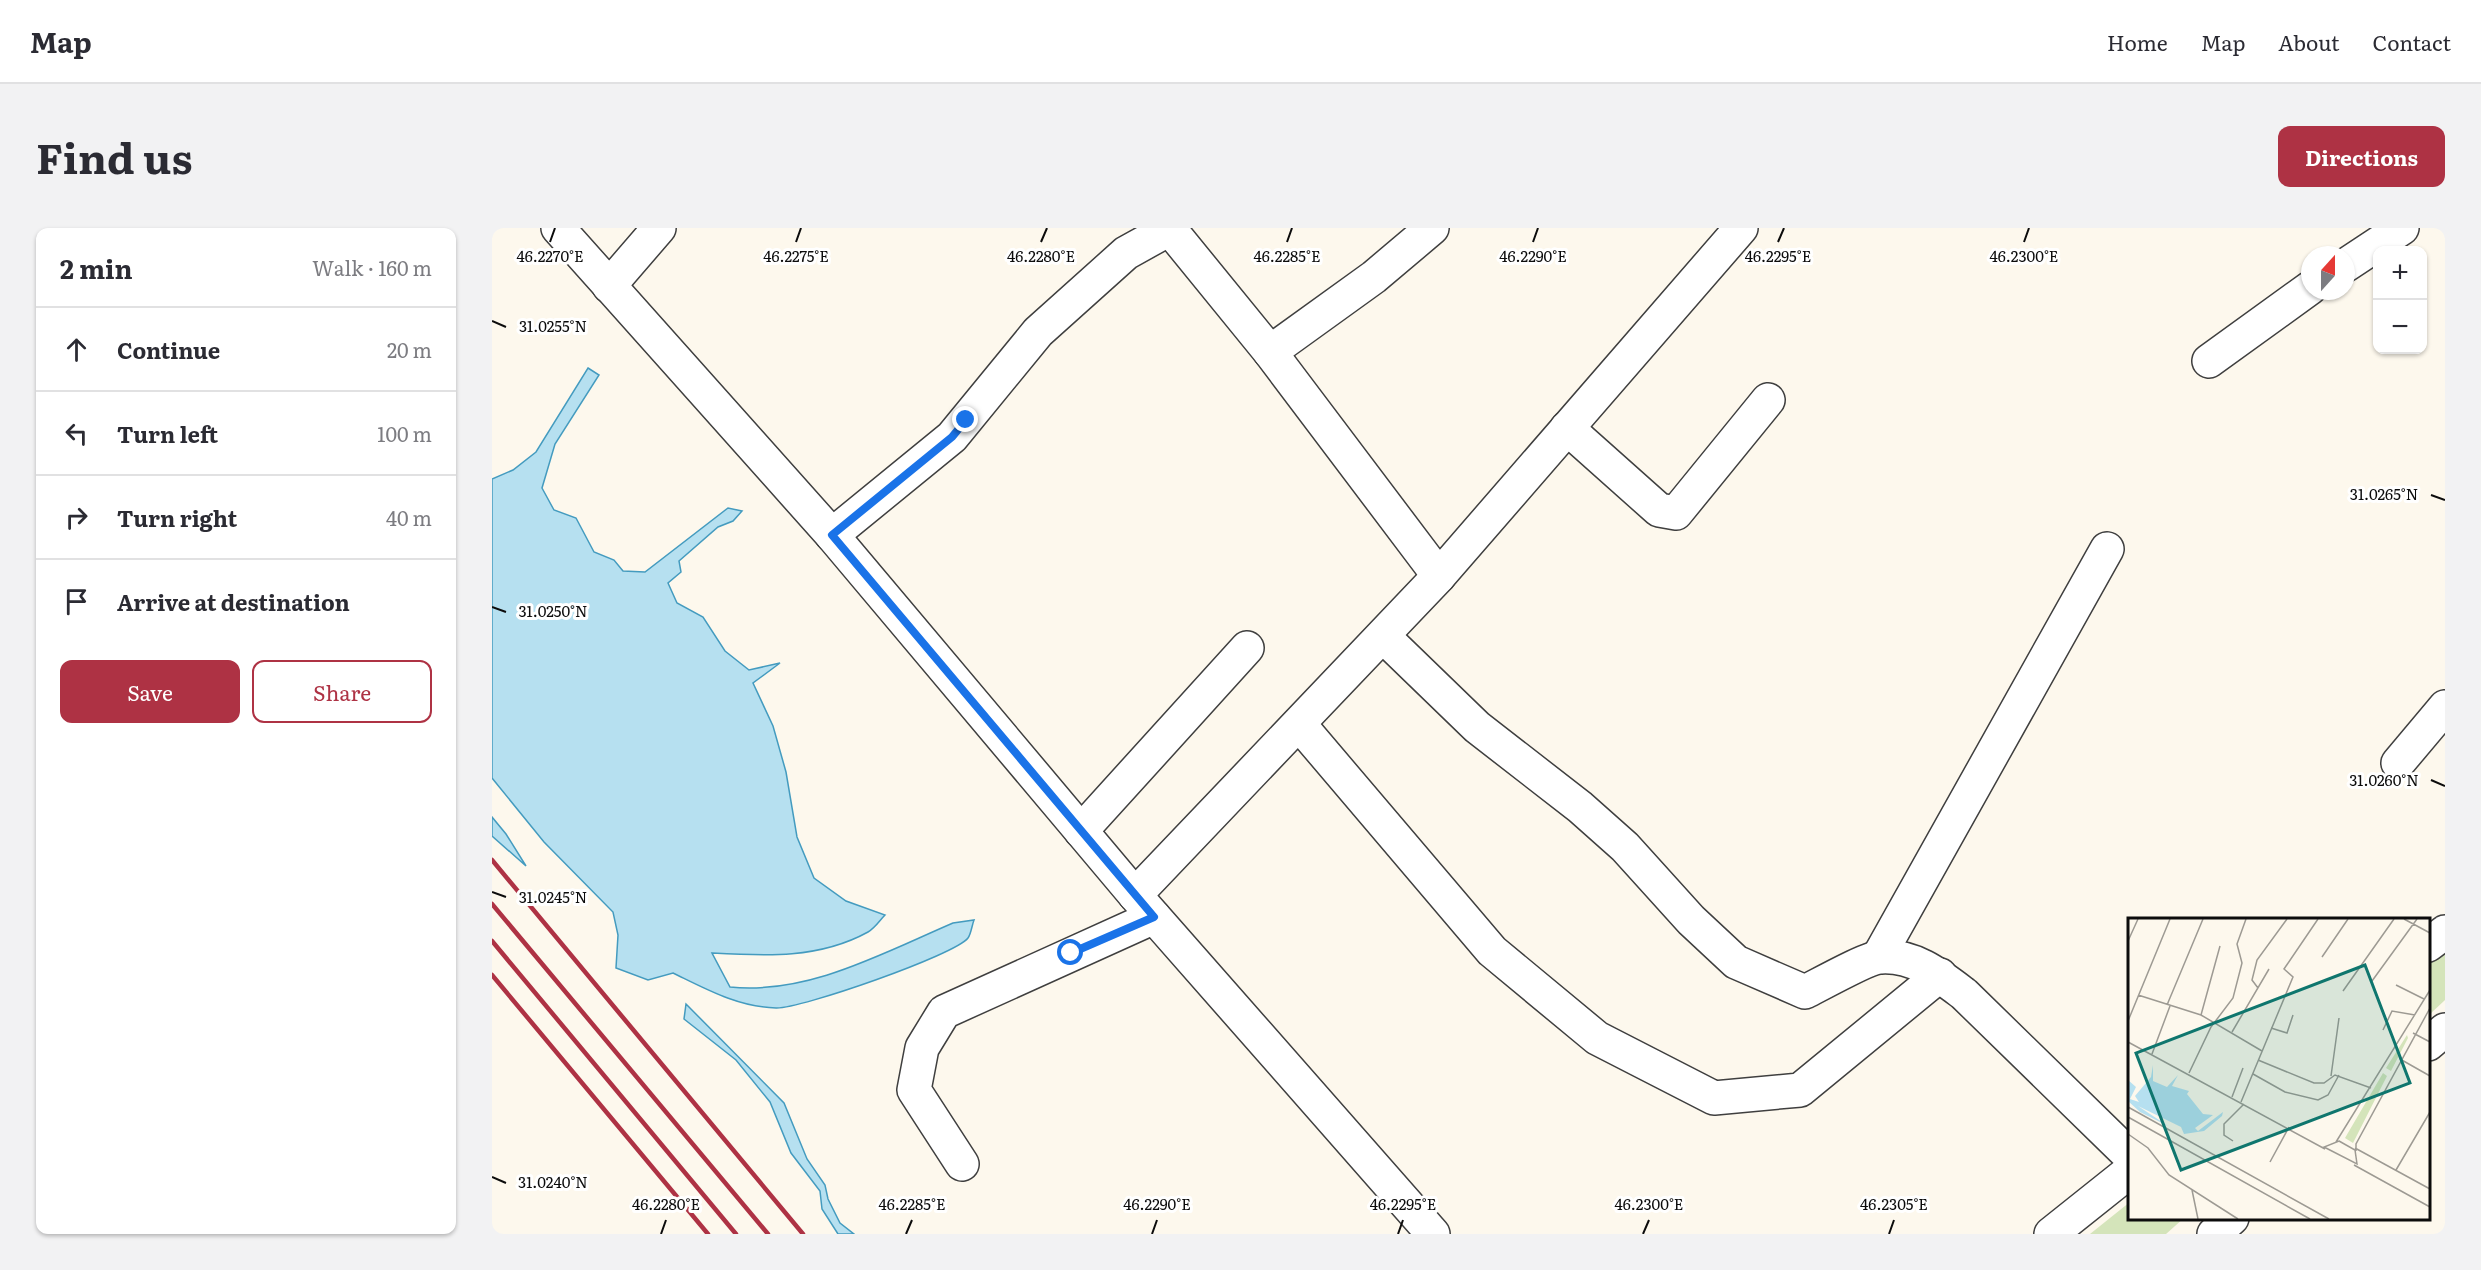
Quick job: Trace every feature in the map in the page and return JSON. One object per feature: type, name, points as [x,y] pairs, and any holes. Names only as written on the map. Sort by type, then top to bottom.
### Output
[{"type":"street","points":[[558,228],[832,535],[1420,1230]]},
{"type":"street","points":[[609,286],[659,228]]},
{"type":"street","points":[[832,535],[952,437],[1038,332],[1126,253],[1170,228],[1270,352],[1439,576]]},
{"type":"street","points":[[1270,352],[1374,278],[1432,228]]},
{"type":"street","points":[[962,1164],[914,1090],[922,1048],[944,1012],[1144,906],[1299,724],[1439,576],[1741,228]]},
{"type":"street","points":[[2355,259],[2402,228]]},
{"type":"street","points":[[2209,361],[2301,295]]},
{"type":"street","points":[[1567,428],[1659,510],[1676,513],[1768,400]]},
{"type":"street","points":[[1879,957],[2107,549]]},
{"type":"street","points":[[1383,636],[1477,727],[1580,807],[1625,847],[1691,920],[1736,962],[1805,992],[1879,957],[1912,960],[1940,975],[1964,994],[2128,1154]]},
{"type":"street","points":[[1082,831],[1247,648]]},
{"type":"street","points":[[2398,763],[2445,707]]},
{"type":"street","points":[[1299,724],[1492,951],[1597,1038],[1714,1098],[1800,1089],[1940,975]]},
{"type":"street","points":[[2430,943],[2445,932]]},
{"type":"street","points":[[2050,1234],[2128,1173]]},
{"type":"street","points":[[2214,1234],[2231,1219]]},
{"type":"green space","points":[[2445,947],[2445,1000],[2430,1014],[2430,958]]},
{"type":"green space","points":[[2128,1204],[2128,1219],[2183,1219],[2166,1234],[2090,1234]]},
{"type":"water","points":[[588,368],[599,375],[555,444],[542,488],[554,510],[576,518],[594,552],[614,560],[623,571],[645,572],[728,508],[742,511],[733,521],[718,527],[679,561],[681,572],[668,583],[677,603],[703,617],[725,651],[749,670],[780,663],[753,683],[773,726],[786,772],[797,837],[814,878],[846,901],[885,915],[868,932],[831,947],[792,954],[712,953],[730,987],[759,988],[788,985],[816,978],[872,959],[953,923],[974,920],[968,938],[957,946],[908,968],[844,991],[776,1008],[735,1001],[673,973],[648,980],[616,968],[618,935],[613,912],[544,842],[492,778],[492,479],[513,470],[536,452]]},
{"type":"water","points":[[492,817],[506,834],[526,866],[492,836]]},
{"type":"water","points":[[686,1004],[784,1103],[807,1159],[825,1185],[828,1199],[840,1223],[854,1234],[838,1234],[822,1209],[820,1191],[791,1153],[770,1102],[736,1060],[684,1019]]},
{"type":"railway","points":[[492,860],[803,1234]]},
{"type":"railway","points":[[492,904],[768,1234]]},
{"type":"railway","points":[[492,941],[736,1234]]},
{"type":"railway","points":[[492,975],[708,1234]]},
{"type":"route","points":[[966,420],[952,437],[832,535],[1154,917],[1071,953]]}]
